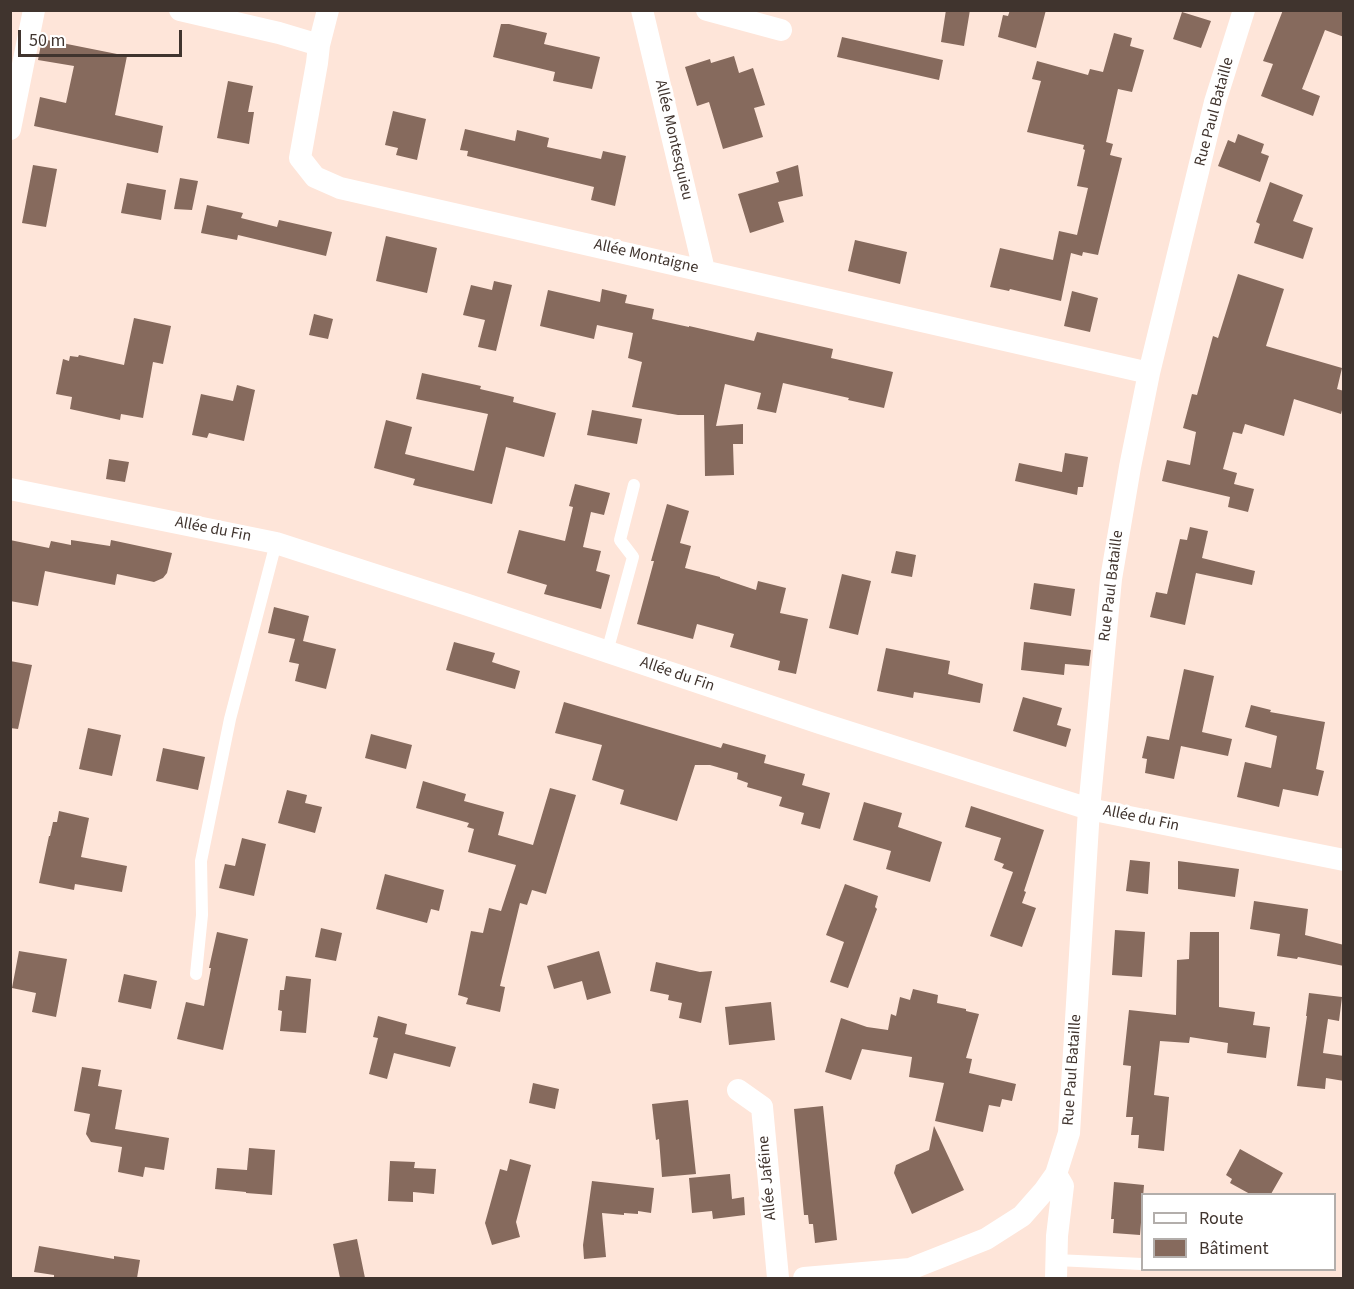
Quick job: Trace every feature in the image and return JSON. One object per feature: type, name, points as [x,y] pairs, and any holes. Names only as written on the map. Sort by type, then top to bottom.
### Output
[{"type":"street","points":[[10,129],[34,10]]},
{"type":"street","points":[[180,10],[279,33],[319,45]]},
{"type":"street","name":"Allée Montaigne","points":[[328,10],[319,45],[300,158],[315,177],[340,188],[1149,373]]},
{"type":"street","name":"Allée Montesquieu","points":[[642,10],[704,270]]},
{"type":"street","points":[[707,10],[781,30]]},
{"type":"street","name":"Rue Paul Bataille","points":[[1056,1174],[1069,1133],[1089,809],[1111,579],[1149,373],[1215,102],[1244,10]]},
{"type":"street","name":"Allée du Fin","points":[[10,489],[276,543],[820,723],[1089,809],[1344,860]]},
{"type":"street","name":"Allée Jaféine","points":[[738,1090],[762,1107],[778,1278]]},
{"type":"street","points":[[804,1278],[910,1269],[986,1239],[1022,1216],[1056,1174],[1063,1186],[1056,1269]]},
{"type":"street","points":[[1022,1216],[1035,1218],[1057,1236]]},
{"type":"lane","points":[[607,652],[633,557],[620,540],[634,485]]},
{"type":"lane","points":[[196,974],[202,915],[201,861],[230,719],[276,543]]},
{"type":"lane","points":[[1056,1269],[1141,1264]]},
{"type":"building","points":[[946,10],[970,10],[964,46],[941,42]]},
{"type":"building","points":[[1010,10],[1046,10],[1036,48],[998,37],[1003,15],[1008,16]]},
{"type":"building","points":[[1283,10],[1344,10],[1344,37],[1325,30],[1302,89],[1320,96],[1313,116],[1261,96],[1273,64],[1263,61]]},
{"type":"building","points":[[1182,12],[1211,21],[1201,48],[1173,39]]},
{"type":"building","points":[[501,24],[547,33],[544,44],[600,57],[592,89],[553,81],[555,72],[493,57]]},
{"type":"building","points":[[1114,33],[1132,38],[1130,46],[1144,50],[1132,92],[1118,89],[1106,142],[1113,144],[1110,155],[1122,158],[1098,255],[1083,252],[1082,256],[1071,253],[1061,301],[1010,289],[1009,291],[990,287],[1000,248],[1053,260],[1059,231],[1077,235],[1088,188],[1077,186],[1085,150],[1084,145],[1027,132],[1041,81],[1032,79],[1037,61],[1088,75],[1090,69],[1103,72]]},
{"type":"building","points":[[842,37],[943,60],[939,80],[837,57]]},
{"type":"building","points":[[42,39],[127,56],[115,115],[163,126],[158,153],[34,126],[40,97],[66,103],[74,66],[38,60]]},
{"type":"building","points":[[734,56],[739,73],[753,68],[765,105],[754,108],[763,137],[723,149],[709,102],[697,106],[685,67],[710,59],[711,63]]},
{"type":"building","points":[[228,81],[253,86],[248,112],[254,112],[249,144],[217,138]]},
{"type":"building","points":[[393,111],[426,119],[417,160],[396,155],[398,148],[385,145]]},
{"type":"building","points":[[465,129],[515,141],[517,130],[549,138],[547,147],[601,159],[603,151],[626,156],[615,206],[591,200],[594,187],[467,156],[468,151],[460,150]]},
{"type":"building","points":[[1238,134],[1264,144],[1261,153],[1269,156],[1260,182],[1218,166],[1228,140],[1235,143]]},
{"type":"building","points":[[33,165],[57,169],[46,227],[22,223]]},
{"type":"building","points":[[798,165],[803,196],[778,202],[784,222],[750,233],[738,194],[779,182],[776,172]]},
{"type":"building","points":[[180,178],[198,181],[192,210],[174,209]]},
{"type":"building","points":[[1270,182],[1303,195],[1293,221],[1313,228],[1303,259],[1254,243],[1260,224],[1256,222]]},
{"type":"building","points":[[127,183],[166,190],[161,220],[121,213]]},
{"type":"building","points":[[207,205],[243,213],[241,218],[277,227],[279,220],[332,232],[326,256],[238,235],[237,240],[201,233]]},
{"type":"building","points":[[386,236],[437,248],[427,293],[376,281]]},
{"type":"building","points":[[855,240],[907,252],[900,284],[848,271]]},
{"type":"building","points":[[1238,274],[1284,289],[1266,346],[1342,368],[1337,389],[1344,391],[1341,414],[1294,399],[1284,436],[1245,424],[1242,434],[1233,432],[1223,469],[1237,473],[1234,484],[1254,489],[1248,512],[1228,507],[1230,497],[1162,481],[1167,460],[1190,465],[1196,432],[1183,428],[1192,394],[1197,395],[1213,336],[1218,338]]},
{"type":"building","points":[[494,281],[512,285],[496,351],[478,347],[485,320],[463,315],[471,285],[492,290]]},
{"type":"building","points":[[602,289],[627,295],[625,303],[654,309],[652,319],[754,341],[757,332],[833,349],[831,358],[893,372],[884,408],[783,383],[776,413],[757,409],[761,393],[725,384],[716,426],[743,424],[743,444],[733,444],[734,475],[705,476],[704,415],[678,415],[632,407],[642,362],[628,358],[633,333],[597,325],[594,339],[540,326],[548,290],[600,302]]},
{"type":"building","points":[[1072,291],[1098,298],[1090,332],[1064,326]]},
{"type":"building","points":[[314,314],[333,319],[328,339],[309,335]]},
{"type":"building","points":[[134,318],[171,326],[163,364],[153,362],[143,418],[121,414],[120,420],[70,409],[72,397],[56,394],[63,359],[69,361],[70,356],[78,357],[79,355],[124,365]]},
{"type":"building","points":[[422,373],[481,386],[480,389],[514,397],[513,402],[556,413],[544,457],[506,447],[492,504],[413,485],[415,479],[374,468],[386,420],[412,427],[405,454],[474,471],[488,414],[416,399]]},
{"type":"building","points":[[237,385],[255,390],[244,441],[209,433],[207,438],[192,435],[201,394],[233,401]]},
{"type":"building","points":[[592,410],[642,419],[637,444],[587,435]]},
{"type":"building","points":[[1065,453],[1088,457],[1083,487],[1078,487],[1077,495],[1015,481],[1019,463],[1062,472]]},
{"type":"building","points":[[109,459],[129,462],[125,482],[106,479]]},
{"type":"building","points":[[575,484],[610,493],[604,515],[591,512],[583,547],[601,551],[596,571],[610,575],[601,609],[544,594],[547,585],[507,573],[519,530],[565,541],[573,507],[569,506]]},
{"type":"building","points":[[667,504],[689,511],[680,543],[691,546],[685,568],[756,590],[758,581],[786,588],[780,613],[808,619],[796,674],[778,670],[780,661],[730,647],[734,634],[697,624],[693,639],[637,624]]},
{"type":"building","points":[[1190,527],[1208,531],[1202,558],[1255,571],[1252,585],[1196,573],[1185,625],[1150,617],[1156,592],[1167,594],[1180,539],[1187,540]]},
{"type":"building","points":[[10,540],[49,548],[51,541],[71,545],[71,540],[110,546],[111,540],[172,553],[167,573],[163,578],[154,582],[117,574],[115,585],[45,571],[38,606],[10,601]]},
{"type":"building","points":[[896,551],[916,555],[912,577],[891,573]]},
{"type":"building","points":[[842,574],[871,581],[858,635],[829,628]]},
{"type":"building","points":[[1034,583],[1075,589],[1071,616],[1030,609]]},
{"type":"building","points":[[274,607],[309,616],[303,641],[336,649],[326,689],[295,681],[299,664],[289,662],[295,639],[268,633]]},
{"type":"building","points":[[454,642],[495,653],[492,662],[520,671],[515,689],[446,670]]},
{"type":"building","points":[[1024,642],[1091,650],[1089,666],[1065,664],[1064,675],[1021,670]]},
{"type":"building","points":[[886,648],[950,661],[948,674],[983,684],[980,703],[914,692],[913,698],[877,691]]},
{"type":"building","points":[[10,661],[32,665],[18,729],[10,728]]},
{"type":"building","points":[[1184,669],[1214,676],[1202,732],[1232,739],[1228,756],[1181,746],[1174,779],[1145,773],[1147,759],[1142,758],[1147,736],[1169,740]]},
{"type":"building","points":[[1023,697],[1062,708],[1057,725],[1071,729],[1066,747],[1013,731]]},
{"type":"building","points":[[564,702],[721,748],[723,743],[766,755],[764,763],[805,774],[802,785],[830,793],[820,829],[801,824],[804,813],[779,806],[782,797],[747,787],[748,783],[737,779],[738,773],[710,765],[695,765],[677,821],[620,804],[624,790],[592,780],[602,745],[555,733]]},
{"type":"building","points":[[1251,705],[1271,710],[1270,712],[1325,722],[1316,769],[1324,771],[1318,796],[1283,789],[1279,807],[1237,797],[1245,762],[1271,768],[1277,736],[1245,727]]},
{"type":"building","points":[[88,728],[121,735],[112,776],[79,769]]},
{"type":"building","points":[[371,734],[412,745],[406,769],[365,758]]},
{"type":"building","points":[[163,748],[205,757],[198,790],[156,781]]},
{"type":"building","points":[[423,781],[466,794],[464,801],[504,812],[498,835],[533,845],[550,788],[576,795],[546,894],[532,890],[527,905],[520,903],[500,986],[505,987],[500,1012],[466,1004],[468,998],[458,995],[471,931],[483,933],[489,908],[501,911],[516,865],[468,852],[474,829],[467,827],[469,823],[416,808]]},
{"type":"building","points":[[287,790],[307,795],[305,803],[322,807],[315,833],[278,823]]},
{"type":"building","points":[[864,802],[902,813],[898,827],[942,842],[930,882],[886,869],[891,851],[853,840]]},
{"type":"building","points":[[971,806],[1044,830],[1024,891],[1026,892],[1022,903],[1036,908],[1022,947],[990,936],[1013,872],[1002,868],[1004,864],[994,860],[1001,838],[965,827]]},
{"type":"building","points":[[59,811],[89,818],[81,857],[127,866],[122,892],[75,884],[74,890],[39,883],[49,836],[53,822],[57,822]]},
{"type":"building","points":[[242,838],[266,844],[254,896],[219,888],[225,864],[235,866]]},
{"type":"building","points":[[1130,860],[1150,862],[1148,894],[1126,891]]},
{"type":"building","points":[[1178,861],[1239,869],[1235,897],[1178,889]]},
{"type":"building","points":[[385,874],[444,890],[439,911],[431,909],[427,923],[376,909]]},
{"type":"building","points":[[845,884],[878,896],[875,907],[877,909],[848,988],[830,982],[844,942],[826,935]]},
{"type":"building","points":[[1254,901],[1308,909],[1305,935],[1344,945],[1344,966],[1298,957],[1297,959],[1277,956],[1280,934],[1250,929]]},
{"type":"building","points":[[321,928],[342,933],[336,961],[315,957]]},
{"type":"building","points":[[1115,930],[1145,932],[1142,977],[1112,975]]},
{"type":"building","points":[[217,932],[248,939],[223,1050],[177,1039],[186,1002],[204,1006]]},
{"type":"building","points":[[1190,932],[1219,932],[1219,1007],[1255,1012],[1253,1025],[1270,1027],[1266,1058],[1227,1053],[1228,1043],[1190,1037],[1189,1043],[1160,1041],[1154,1095],[1169,1097],[1164,1151],[1138,1148],[1139,1135],[1131,1135],[1133,1117],[1126,1117],[1131,1066],[1123,1065],[1129,1010],[1176,1015],[1177,960],[1189,959]]},
{"type":"building","points":[[19,951],[67,959],[56,1017],[32,1012],[36,993],[12,988]]},
{"type":"building","points":[[599,951],[611,993],[587,1000],[582,981],[554,989],[547,966]]},
{"type":"building","points":[[656,962],[700,972],[712,971],[701,1023],[679,1018],[682,1003],[668,1000],[669,995],[650,991]]},
{"type":"building","points":[[124,974],[157,981],[151,1009],[118,1002]]},
{"type":"building","points":[[286,976],[311,979],[306,1033],[280,1031],[282,1011],[278,1010],[280,990],[284,990]]},
{"type":"building","points":[[913,989],[938,995],[937,1003],[979,1014],[966,1058],[972,1059],[969,1073],[1016,1084],[1012,1101],[1002,1099],[1000,1107],[989,1105],[983,1132],[935,1121],[944,1083],[909,1077],[912,1057],[862,1049],[851,1080],[825,1072],[841,1018],[867,1027],[888,1030],[891,1014],[896,1016],[900,997],[910,1000]]},
{"type":"building","points":[[1309,993],[1342,997],[1339,1021],[1328,1019],[1323,1053],[1344,1056],[1344,1081],[1326,1078],[1325,1089],[1297,1086]]},
{"type":"building","points":[[771,1002],[775,1040],[729,1045],[725,1007]]},
{"type":"building","points":[[378,1016],[407,1024],[405,1034],[456,1047],[450,1067],[394,1053],[387,1079],[369,1074],[378,1038],[373,1037]]},
{"type":"building","points":[[82,1067],[101,1070],[98,1086],[122,1090],[115,1129],[169,1138],[164,1170],[145,1167],[143,1177],[118,1172],[122,1147],[91,1142],[86,1134],[90,1114],[74,1111]]},
{"type":"building","points":[[533,1083],[559,1089],[555,1109],[529,1103]]},
{"type":"building","points":[[688,1100],[696,1174],[662,1177],[659,1139],[656,1140],[652,1104]]},
{"type":"building","points":[[823,1106],[837,1240],[815,1243],[813,1224],[809,1224],[808,1215],[804,1215],[794,1109]]},
{"type":"building","points":[[934,1126],[964,1190],[912,1214],[894,1173],[896,1165],[929,1150]]},
{"type":"building","points":[[249,1148],[275,1150],[272,1195],[215,1189],[217,1168],[247,1170]]},
{"type":"building","points":[[1240,1149],[1283,1173],[1272,1193],[1248,1193],[1230,1183],[1232,1179],[1226,1175]]},
{"type":"building","points":[[510,1159],[531,1165],[516,1222],[520,1237],[492,1245],[485,1223],[500,1169],[507,1171]]},
{"type":"building","points":[[390,1161],[415,1162],[414,1168],[436,1169],[434,1194],[413,1192],[413,1202],[388,1201]]},
{"type":"building","points":[[730,1174],[732,1199],[744,1197],[745,1215],[713,1219],[712,1211],[692,1213],[689,1178]]},
{"type":"building","points":[[592,1181],[654,1188],[651,1213],[638,1211],[638,1214],[624,1213],[624,1215],[602,1213],[606,1257],[584,1259],[583,1245]]},
{"type":"building","points":[[1114,1182],[1144,1185],[1143,1193],[1141,1193],[1140,1235],[1113,1233],[1114,1219],[1111,1219]]},
{"type":"building","points":[[357,1239],[365,1278],[340,1278],[333,1244]]},
{"type":"building","points":[[39,1246],[114,1259],[114,1256],[140,1260],[137,1278],[54,1278],[54,1275],[34,1272]]}]
